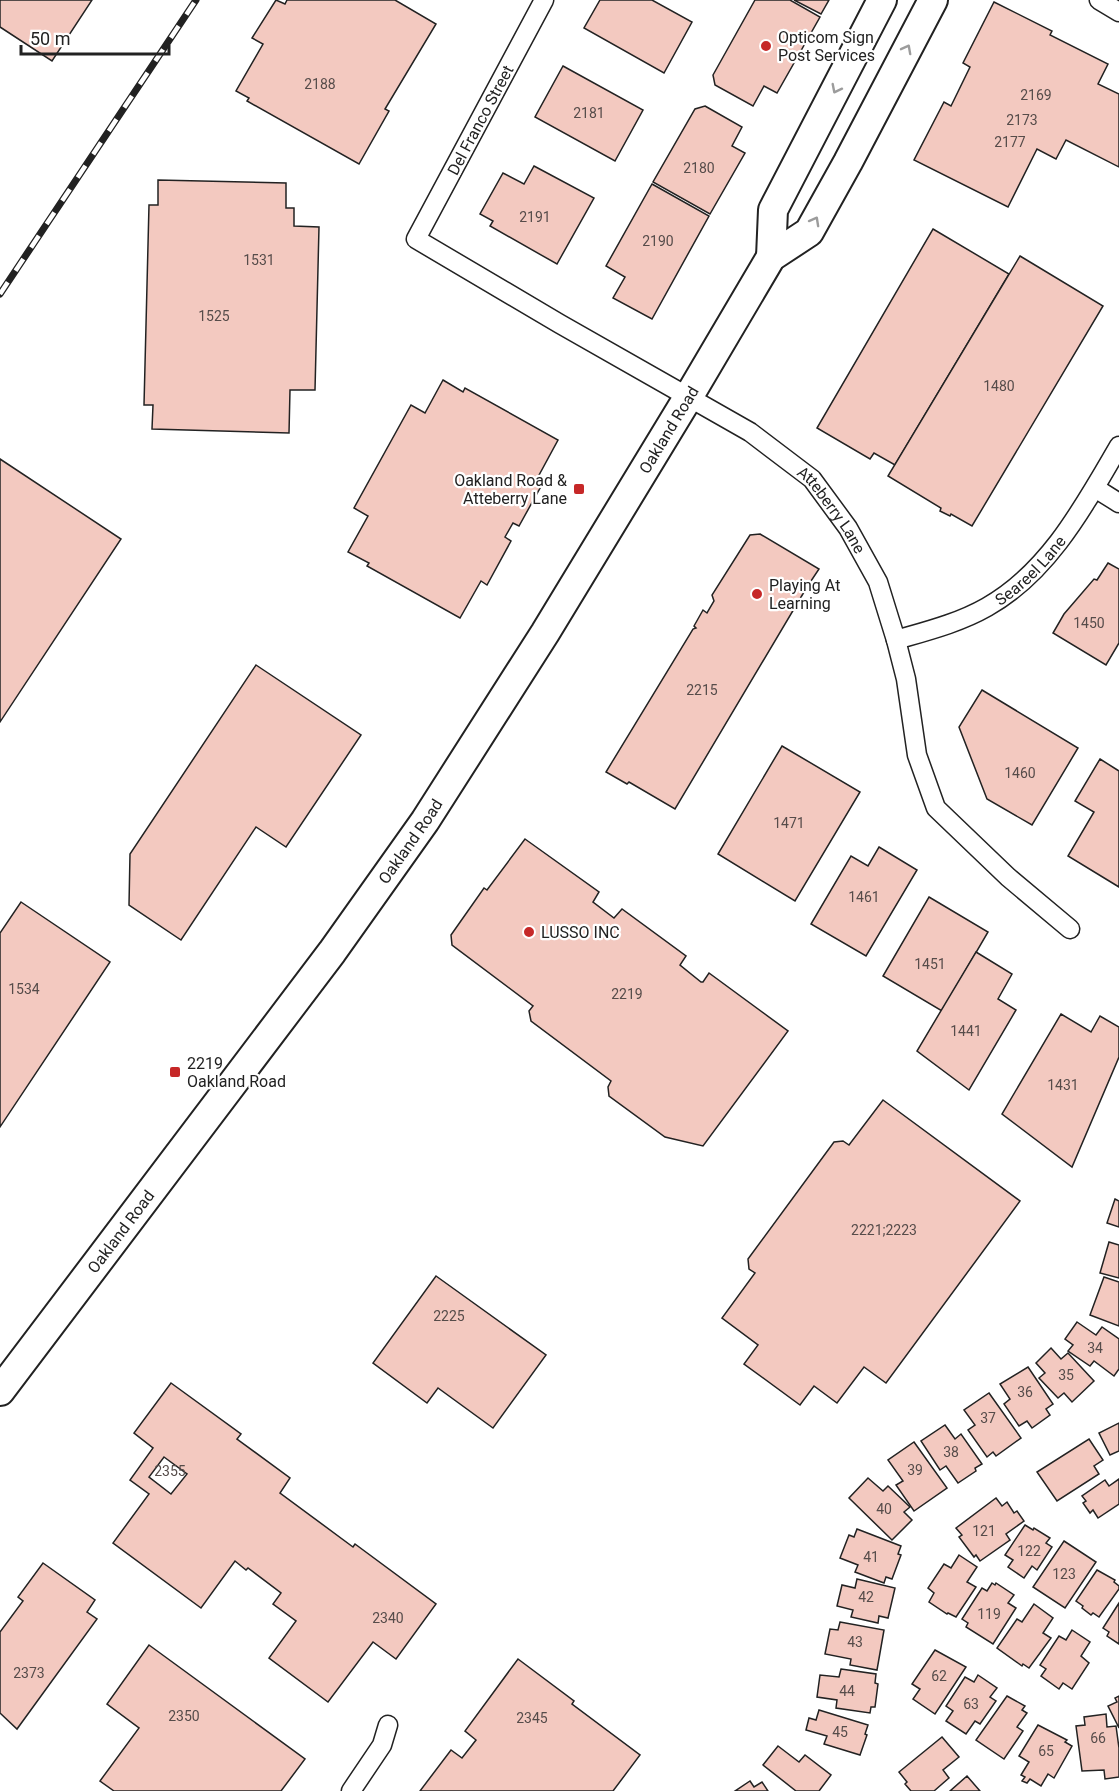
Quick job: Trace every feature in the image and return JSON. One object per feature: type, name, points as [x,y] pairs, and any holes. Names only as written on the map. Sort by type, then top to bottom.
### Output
[{"type":"main road","name":"Oakland Road","points":[[771,257],[773,210],[882,0]]},
{"type":"main road","name":"Oakland Road","points":[[0,1391],[332,952],[425,821],[501,703],[689,396],[771,257],[808,232],[848,162],[933,0]]},
{"type":"street","name":"Del Franco Street","points":[[416,239],[544,0]]},
{"type":"street","points":[[1099,0],[1119,12]]},
{"type":"street","name":"Atteberry Lane","points":[[416,239],[750,432],[812,479],[848,528],[878,582],[906,679],[917,755],[936,808],[1008,876],[1070,929]]},
{"type":"street","name":"Seareel Lane","points":[[896,640],[948,625],[985,608],[1012,591],[1035,571],[1057,545],[1095,488],[1119,446]]},
{"type":"street","points":[[1095,488],[1119,503]]},
{"type":"street","points":[[351,1791],[382,1745],[388,1725]]},
{"type":"building","points":[[0,0],[92,0],[52,61],[0,27]]},
{"type":"building","points":[[276,0],[285,4],[287,0],[395,0],[436,24],[385,109],[389,111],[359,164],[247,101],[249,98],[236,91],[263,44],[252,38]]},
{"type":"building","points":[[600,0],[652,0],[692,22],[664,73],[584,28]]},
{"type":"building","name":"Opticom Sign Post Services","points":[[755,0],[790,0],[820,17],[777,93],[764,86],[753,106],[715,85],[713,75]]},
{"type":"building","points":[[794,0],[829,0],[821,14]]},
{"type":"building","points":[[994,2],[1052,31],[1050,35],[1108,64],[1098,84],[1119,94],[1119,167],[1066,140],[1056,159],[1037,149],[1008,207],[914,160],[944,102],[951,106],[970,67],[963,63]]},
{"type":"building","points":[[563,66],[643,110],[615,161],[535,117]]},
{"type":"building","points":[[705,106],[742,127],[732,146],[745,153],[710,214],[653,182],[695,109]]},
{"type":"building","points":[[534,166],[594,198],[557,264],[490,226],[493,221],[480,214],[503,173],[524,184]]},
{"type":"building","points":[[158,180],[286,183],[286,208],[294,208],[294,226],[319,227],[315,390],[290,390],[289,433],[152,429],[153,405],[144,405],[149,205],[158,205]]},
{"type":"building","points":[[652,184],[709,216],[652,319],[613,298],[625,277],[606,266]]},
{"type":"building","points":[[933,229],[1009,274],[895,465],[874,453],[870,459],[817,428]]},
{"type":"building","points":[[1020,256],[1103,306],[972,526],[951,514],[950,516],[940,511],[941,508],[888,476]]},
{"type":"building","points":[[443,380],[463,392],[465,388],[558,440],[538,477],[544,481],[519,526],[513,523],[505,537],[511,541],[487,585],[481,581],[460,618],[367,566],[369,563],[348,552],[368,516],[354,508],[411,405],[425,413]]},
{"type":"building","points":[[0,459],[121,539],[0,722]]},
{"type":"building","points":[[760,534],[819,569],[675,809],[629,782],[627,784],[606,772],[693,629],[696,628],[694,626],[703,610],[707,613],[714,601],[712,595],[750,535]]},
{"type":"building","points":[[1108,563],[1119,569],[1119,643],[1106,665],[1053,633],[1064,614],[1094,579],[1097,580]]},
{"type":"building","points":[[256,665],[361,735],[286,847],[256,827],[181,940],[129,905],[130,854]]},
{"type":"building","points":[[982,690],[1078,748],[1032,825],[987,799],[959,727]]},
{"type":"building","points":[[782,746],[860,792],[795,901],[718,854]]},
{"type":"building","points":[[1100,759],[1119,771],[1119,887],[1068,856],[1094,812],[1075,801]]},
{"type":"building","points":[[525,839],[599,892],[593,902],[614,918],[622,909],[686,956],[680,965],[701,982],[709,973],[788,1031],[703,1146],[665,1137],[609,1096],[608,1087],[611,1081],[531,1021],[529,1011],[533,1006],[452,945],[451,935],[484,888],[487,890]]},
{"type":"building","points":[[879,847],[917,870],[866,956],[811,924],[851,856],[868,866]]},
{"type":"building","points":[[929,897],[988,932],[942,1011],[883,976]]},
{"type":"building","points":[[21,902],[110,962],[0,1127],[0,933]]},
{"type":"building","points":[[976,952],[1012,974],[998,999],[1016,1010],[969,1090],[917,1051]]},
{"type":"building","points":[[1061,1014],[1091,1032],[1100,1016],[1119,1027],[1119,1057],[1072,1167],[1002,1114]]},
{"type":"building","points":[[883,1100],[1020,1201],[886,1383],[864,1367],[837,1403],[814,1386],[800,1405],[744,1364],[758,1345],[722,1318],[755,1273],[749,1269],[748,1259],[834,1142],[843,1141],[849,1145]]},
{"type":"building","points":[[1115,1199],[1119,1201],[1119,1227],[1107,1223]]},
{"type":"building","points":[[1109,1242],[1119,1245],[1119,1278],[1100,1273]]},
{"type":"building","points":[[436,1276],[546,1355],[493,1428],[438,1388],[427,1403],[373,1363]]},
{"type":"building","points":[[1104,1277],[1119,1282],[1119,1326],[1090,1315]]},
{"type":"building","points":[[1077,1322],[1096,1335],[1102,1327],[1119,1339],[1119,1369],[1114,1376],[1094,1361],[1090,1366],[1068,1351],[1073,1345],[1065,1339]]},
{"type":"building","points":[[1051,1348],[1061,1359],[1068,1353],[1094,1381],[1072,1402],[1064,1393],[1058,1398],[1039,1378],[1045,1373],[1036,1363]]},
{"type":"building","points":[[1028,1367],[1053,1404],[1046,1409],[1050,1415],[1032,1428],[1027,1421],[1019,1426],[1004,1404],[1010,1399],[1000,1384]]},
{"type":"building","points":[[171,1383],[241,1434],[237,1439],[290,1478],[280,1493],[353,1547],[355,1544],[436,1604],[396,1659],[373,1642],[328,1702],[269,1658],[296,1621],[273,1604],[281,1593],[248,1568],[246,1570],[235,1561],[201,1608],[113,1543],[149,1494],[130,1480],[153,1448],[134,1433]],"holes":[[[164,1457],[187,1474],[171,1494],[149,1477]]]},
{"type":"building","points":[[989,1393],[1021,1438],[996,1456],[993,1452],[987,1457],[968,1430],[975,1425],[964,1410]]},
{"type":"building","points":[[1119,1423],[1119,1451],[1110,1455],[1099,1433]]},
{"type":"building","points":[[945,1425],[955,1439],[961,1434],[982,1464],[958,1483],[946,1466],[940,1470],[921,1441]]},
{"type":"building","points":[[1089,1439],[1103,1460],[1094,1466],[1099,1474],[1057,1501],[1037,1472]]},
{"type":"building","points":[[914,1442],[947,1488],[914,1511],[896,1485],[903,1481],[888,1460]]},
{"type":"building","points":[[868,1478],[883,1491],[888,1486],[910,1507],[904,1512],[912,1520],[892,1540],[849,1498]]},
{"type":"building","points":[[1119,1479],[1119,1504],[1098,1518],[1093,1510],[1090,1513],[1083,1503],[1086,1501],[1082,1496],[1105,1480],[1109,1486]]},
{"type":"building","points":[[996,1498],[1002,1506],[1007,1502],[1014,1513],[1017,1511],[1024,1521],[1006,1534],[1010,1540],[980,1561],[976,1555],[974,1557],[959,1537],[962,1535],[956,1528]]},
{"type":"building","points":[[1025,1525],[1050,1538],[1046,1543],[1052,1547],[1037,1570],[1032,1566],[1024,1578],[1008,1567],[1013,1560],[1005,1555]]},
{"type":"building","points":[[857,1529],[901,1546],[898,1554],[901,1555],[892,1579],[886,1577],[884,1583],[855,1572],[858,1565],[840,1558],[849,1535],[854,1537]]},
{"type":"building","points":[[1064,1541],[1096,1562],[1065,1608],[1033,1587]]},
{"type":"building","points":[[959,1555],[977,1567],[967,1582],[976,1587],[956,1617],[929,1602],[934,1593],[928,1588],[944,1564],[951,1568]]},
{"type":"building","points":[[43,1563],[95,1600],[87,1612],[97,1619],[17,1729],[0,1713],[0,1632],[23,1601],[18,1597]]},
{"type":"building","points":[[1097,1570],[1115,1580],[1114,1582],[1119,1586],[1099,1617],[1093,1613],[1091,1615],[1076,1601]]},
{"type":"building","points":[[857,1579],[895,1588],[888,1618],[879,1616],[878,1623],[851,1617],[853,1610],[837,1606],[842,1585],[855,1588]]},
{"type":"building","points":[[992,1583],[995,1585],[996,1583],[1014,1595],[1008,1603],[1016,1608],[993,1644],[966,1627],[968,1623],[962,1619],[982,1588],[987,1591]]},
{"type":"building","points":[[1119,1603],[1119,1644],[1107,1636],[1109,1632],[1103,1628]]},
{"type":"building","points":[[1034,1604],[1053,1618],[1043,1633],[1051,1638],[1029,1668],[1023,1664],[1022,1666],[997,1648],[1017,1619],[1022,1622]]},
{"type":"building","points":[[840,1622],[884,1630],[877,1670],[850,1665],[851,1659],[825,1654],[830,1629],[838,1630]]},
{"type":"building","points":[[1072,1630],[1090,1642],[1081,1656],[1089,1663],[1072,1689],[1063,1683],[1059,1689],[1041,1676],[1046,1669],[1040,1665],[1059,1636],[1066,1640]]},
{"type":"building","points":[[149,1645],[305,1759],[281,1791],[114,1791],[100,1781],[139,1728],[107,1704]]},
{"type":"building","points":[[935,1650],[966,1667],[935,1714],[913,1699],[920,1689],[912,1684]]},
{"type":"building","points":[[518,1659],[574,1701],[572,1704],[640,1755],[613,1791],[420,1791],[451,1750],[462,1758],[476,1740],[465,1731]]},
{"type":"building","points":[[841,1669],[876,1674],[875,1683],[878,1684],[875,1707],[871,1707],[870,1713],[836,1708],[837,1700],[817,1697],[820,1675],[839,1677]]},
{"type":"building","points":[[978,1675],[997,1688],[990,1697],[996,1701],[980,1724],[975,1721],[966,1734],[946,1721],[953,1711],[946,1706],[965,1677],[974,1682]]},
{"type":"building","points":[[1007,1696],[1025,1706],[1022,1710],[1027,1713],[1017,1727],[1023,1731],[1004,1759],[976,1740]]},
{"type":"building","points":[[1119,1696],[1119,1728],[1108,1706],[1117,1702],[1115,1698]]},
{"type":"building","points":[[819,1710],[868,1725],[860,1755],[824,1744],[827,1736],[806,1730],[809,1718],[816,1720]]},
{"type":"building","points":[[1106,1714],[1107,1727],[1116,1726],[1119,1777],[1105,1779],[1104,1770],[1082,1771],[1076,1726],[1085,1725],[1084,1717]]},
{"type":"building","points":[[1038,1725],[1067,1740],[1065,1742],[1072,1746],[1054,1778],[1048,1774],[1041,1786],[1030,1779],[1027,1783],[1022,1781],[1025,1777],[1021,1775],[1029,1762],[1019,1756]]},
{"type":"building","points":[[942,1737],[959,1757],[943,1770],[949,1778],[934,1791],[911,1791],[899,1772]]},
{"type":"building","points":[[778,1746],[799,1762],[805,1755],[831,1775],[819,1791],[796,1791],[763,1765]]},
{"type":"building","points":[[967,1776],[980,1791],[950,1791]]},
{"type":"building","points":[[750,1781],[754,1787],[762,1782],[768,1791],[735,1791]]},
{"type":"railway","points":[[0,294],[196,0]]},
{"type":"place","name":"Opticom Sign Post Services","points":[[766,46]]},
{"type":"place","name":"Oakland Road & Atteberry Lane","points":[[579,489]]},
{"type":"place","name":"Playing At Learning","points":[[757,594]]},
{"type":"place","name":"LUSSO INC","points":[[529,932]]},
{"type":"place","name":"2219 Oakland Road","points":[[175,1072]]}]
